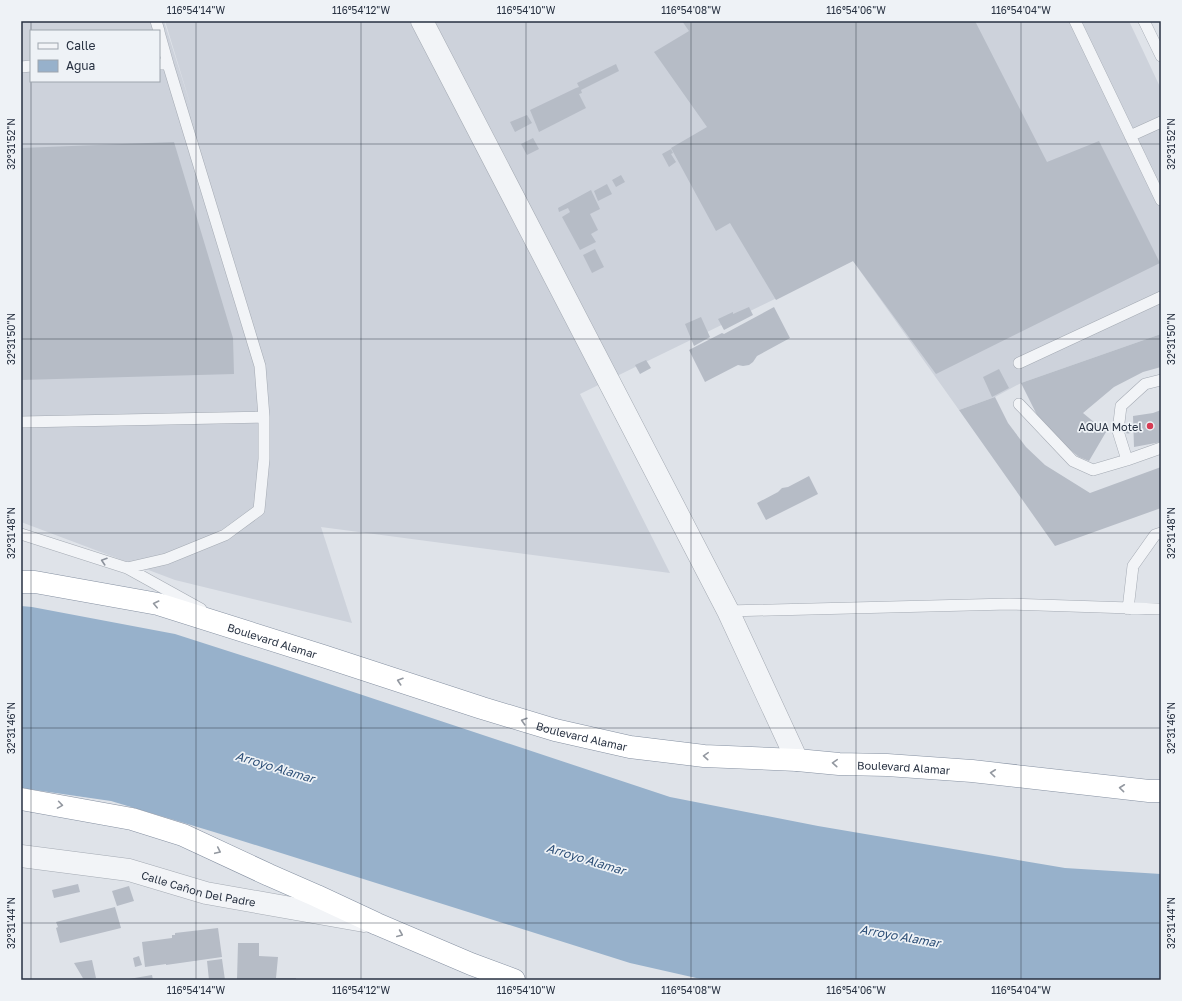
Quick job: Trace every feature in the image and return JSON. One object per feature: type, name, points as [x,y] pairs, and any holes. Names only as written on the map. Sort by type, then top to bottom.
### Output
[{"type":"highway","name":"Boulevard Alamar","points":[[21,582],[35,582],[158,604],[482,708],[555,730],[630,747],[704,756],[797,760],[839,764],[887,765],[972,771],[1149,791],[1161,791]]},
{"type":"highway","points":[[21,799],[132,819],[183,835],[377,924],[471,964],[514,980]]},
{"type":"street","points":[[422,21],[728,611],[797,760]]},
{"type":"street","name":"Calle Cañon Del Padre","points":[[21,856],[129,870],[206,893],[377,924]]},
{"type":"lane","points":[[1075,21],[1161,200]]},
{"type":"lane","points":[[1144,21],[1161,56]]},
{"type":"lane","points":[[127,568],[166,559],[225,535],[259,510],[264,459],[264,417],[260,366],[164,64],[160,38]]},
{"type":"lane","points":[[1130,136],[1161,122]]},
{"type":"lane","points":[[1019,363],[1161,297]]},
{"type":"lane","points":[[1127,460],[1118,430],[1121,406],[1145,384],[1161,380]]},
{"type":"lane","points":[[1019,404],[1073,461],[1093,470],[1161,448]]},
{"type":"lane","points":[[21,422],[264,417]]},
{"type":"lane","points":[[1128,609],[1133,566],[1155,535],[1161,533]]},
{"type":"lane","points":[[21,534],[127,568],[238,629]]},
{"type":"lane","points":[[728,611],[1009,604],[1161,609]]},
{"type":"shaded area","points":[[21,21],[164,21],[193,113],[165,21],[1129,21],[1161,89],[1161,334],[1021,383],[995,397],[959,410],[853,261],[580,394],[670,573],[321,527],[352,623],[175,580],[21,522]]},
{"type":"water","name":"Arroyo Alamar","points":[[21,606],[175,634],[670,797],[818,826],[1065,868],[1161,874],[1161,980],[705,980],[630,963],[111,801],[21,788]]},
{"type":"building","points":[[682,21],[975,21],[1047,162],[1099,141],[1160,263],[936,374],[853,261],[776,300],[730,223],[716,231],[671,148],[707,127],[654,52],[689,31]]},
{"type":"building","points":[[616,64],[619,71],[581,90],[582,93],[579,94],[586,108],[539,132],[530,110],[579,87],[577,83]]},
{"type":"building","points":[[527,115],[532,123],[515,132],[510,122]]},
{"type":"building","points":[[533,138],[539,149],[527,155],[521,144]]},
{"type":"building","points":[[174,142],[233,338],[234,374],[21,380],[21,148]]},
{"type":"building","points":[[671,149],[673,153],[671,154],[676,162],[669,167],[662,154]]},
{"type":"building","points":[[621,175],[625,182],[616,187],[612,180]]},
{"type":"building","points":[[607,184],[612,194],[598,201],[594,191]]},
{"type":"building","points":[[591,190],[600,209],[590,214],[598,230],[591,234],[596,242],[580,250],[562,217],[570,212],[568,208],[559,212],[558,208]]},
{"type":"building","points":[[595,249],[604,267],[592,273],[583,255]]},
{"type":"building","points":[[749,307],[753,315],[724,330],[718,319]]},
{"type":"building","points":[[774,307],[790,338],[757,356],[749,365],[738,365],[705,382],[689,350],[722,333],[724,334]]},
{"type":"building","points":[[701,317],[710,337],[694,346],[685,324]]},
{"type":"building","points":[[1161,334],[1161,367],[1143,372],[1114,387],[1083,413],[1106,432],[1089,461],[1079,457],[1058,440],[1037,415],[1021,383]]},
{"type":"building","points":[[646,360],[651,368],[640,374],[635,365]]},
{"type":"building","points":[[999,369],[1009,388],[992,397],[983,377]]},
{"type":"building","points":[[995,397],[1008,423],[1026,447],[1045,465],[1090,493],[1161,467],[1161,508],[1055,546],[959,410]]},
{"type":"building","points":[[1161,410],[1161,442],[1134,447],[1133,416],[1153,413]]},
{"type":"building","points":[[1128,427],[1131,430],[1128,433],[1125,430]]},
{"type":"building","points":[[809,476],[818,494],[766,520],[757,503],[778,492],[782,488],[788,487]]},
{"type":"building","points":[[78,884],[80,892],[54,898],[52,890]]},
{"type":"building","points":[[129,886],[134,901],[117,906],[112,891]]},
{"type":"building","points":[[115,907],[121,928],[60,943],[56,922]]},
{"type":"building","points":[[218,928],[222,957],[145,967],[142,942],[172,938],[172,935],[175,935],[175,933]]},
{"type":"building","points":[[238,943],[259,943],[259,956],[278,957],[276,978],[296,978],[296,980],[237,980]]},
{"type":"building","points":[[139,956],[142,965],[135,967],[133,958]]},
{"type":"building","points":[[222,959],[225,980],[209,980],[207,961]]},
{"type":"building","points":[[92,960],[96,978],[84,980],[74,963]]},
{"type":"building","points":[[152,975],[153,980],[129,980],[129,979]]},
{"type":"place","name":"AQUA Motel","points":[[1150,426]]}]
